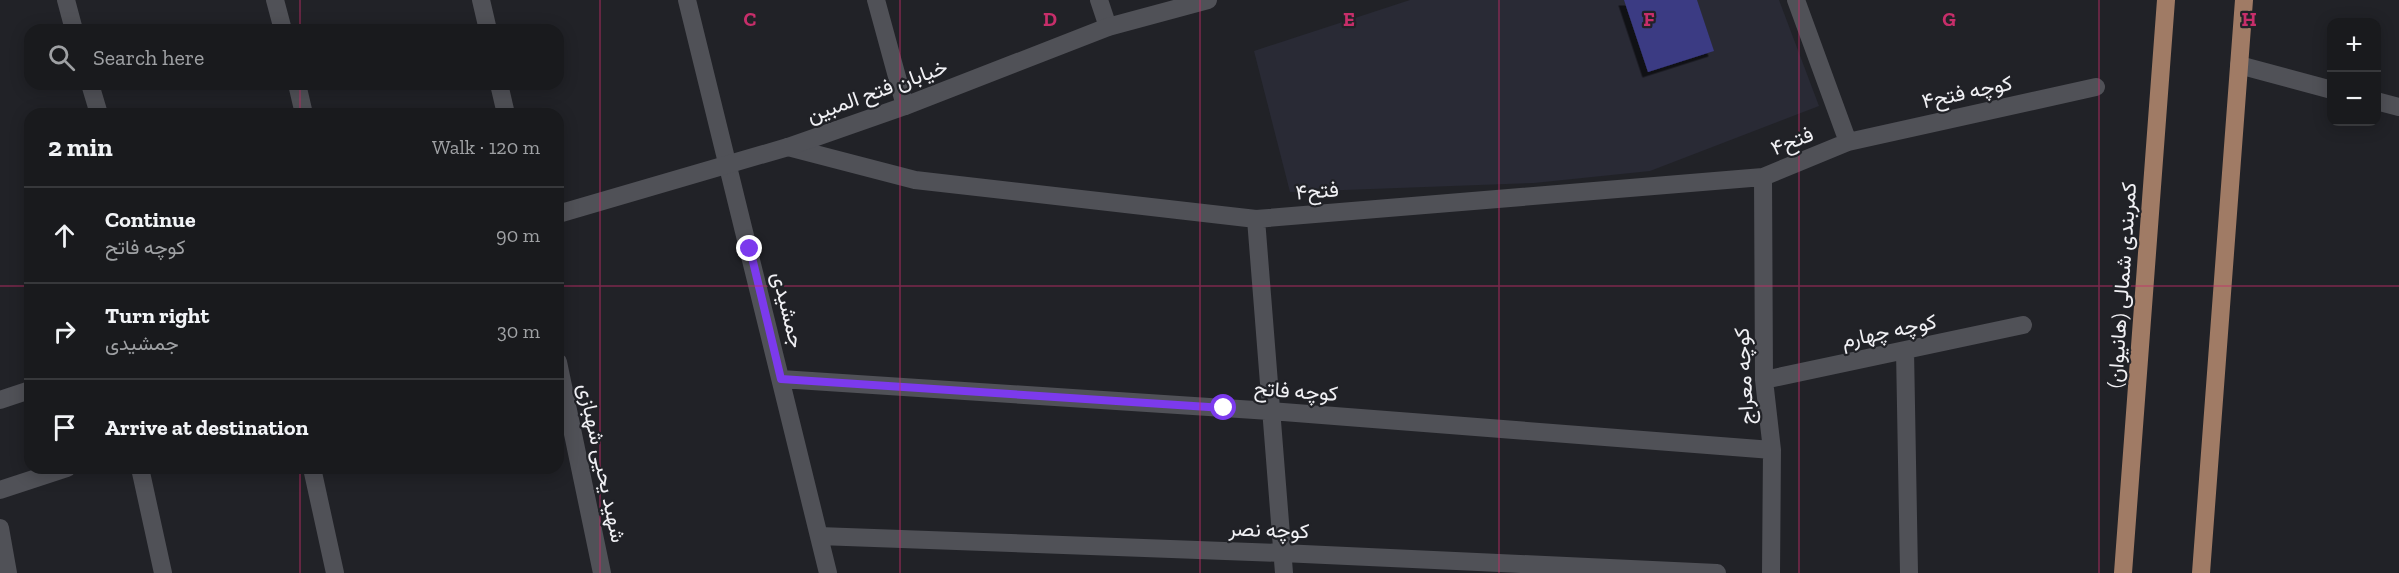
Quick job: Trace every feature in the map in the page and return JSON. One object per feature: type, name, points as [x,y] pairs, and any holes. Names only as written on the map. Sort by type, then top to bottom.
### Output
[{"type":"main road","name":"کمربندی شمالی (هانیوان)","points":[[2123,573],[2166,0]]},
{"type":"main road","points":[[2201,573],[2244,0]]},
{"type":"street","points":[[66,0],[72,24]]},
{"type":"street","points":[[275,0],[281,24]]},
{"type":"street","points":[[481,0],[487,24]]},
{"type":"street","name":"جمشیدی","points":[[687,0],[729,163],[828,573]]},
{"type":"street","points":[[876,0],[905,106]]},
{"type":"street","points":[[1099,0],[1108,27]]},
{"type":"street","name":"خیابان فتح المبین","points":[[564,212],[788,147],[905,106],[1108,27],[1208,0]]},
{"type":"street","points":[[1796,0],[1848,142]]},
{"type":"street","points":[[2239,65],[2327,89]]},
{"type":"street","name":"کوچه فتح۴","points":[[1848,142],[2096,87]]},
{"type":"street","points":[[92,90],[97,108]]},
{"type":"street","points":[[298,90],[303,108]]},
{"type":"street","points":[[500,90],[505,108]]},
{"type":"street","points":[[2381,103],[2399,107]]},
{"type":"street","name":"فتح۴","points":[[788,147],[915,180],[1256,219],[1763,177],[1848,142]]},
{"type":"street","name":"کوچه معراج","points":[[1763,177],[1764,380],[1772,450],[1771,573]]},
{"type":"street","points":[[1256,219],[1284,573]]},
{"type":"street","name":"کوچه چهارم","points":[[1764,380],[2023,325]]},
{"type":"street","points":[[1905,350],[1908,573]]},
{"type":"street","name":"کوچه فاتح","points":[[781,379],[1270,411],[1772,450]]},
{"type":"street","name":"شهید یحیی شهبازی","points":[[564,391],[602,573]]},
{"type":"street","points":[[0,400],[24,392]]},
{"type":"street","points":[[0,490],[49,474]]},
{"type":"street","points":[[141,474],[163,573]]},
{"type":"street","points":[[313,474],[335,573]]},
{"type":"street","points":[[0,528],[8,573]]},
{"type":"street","name":"کوچه نصر","points":[[819,536],[1282,552],[1465,568],[1717,573]]},
{"type":"shaded area","points":[[1410,0],[1779,0],[1819,106],[1650,171],[1534,183],[1290,192],[1254,51]]},
{"type":"building","points":[[1624,0],[1697,0],[1714,51],[1648,72]]},
{"type":"route","points":[[750,249],[781,379],[1224,408]]}]
